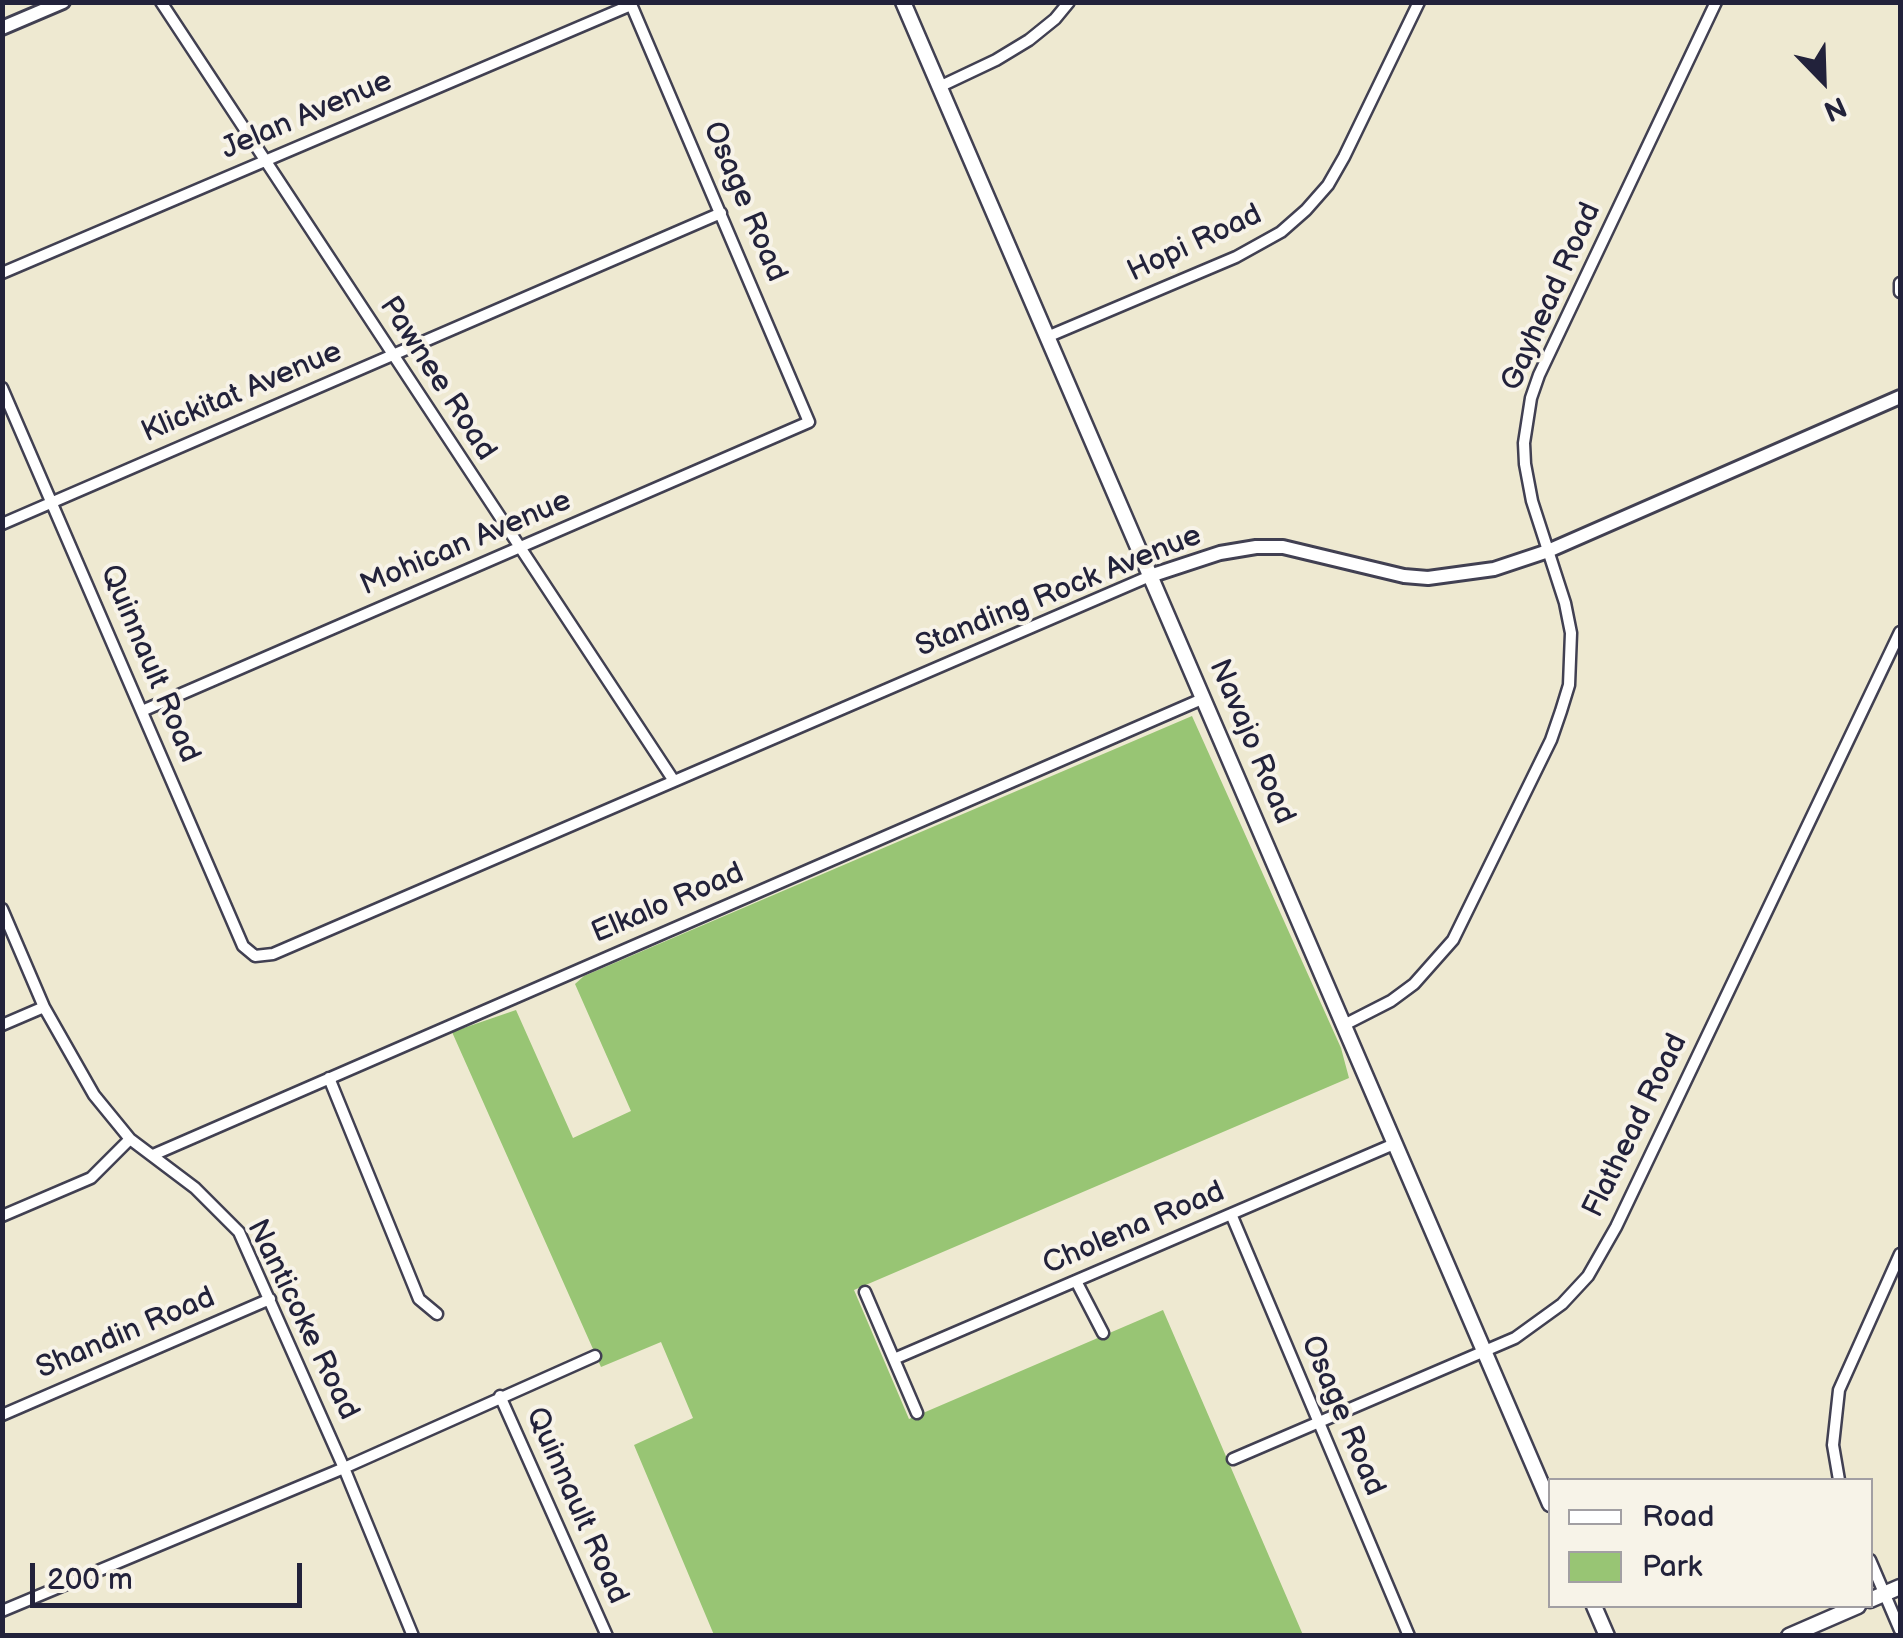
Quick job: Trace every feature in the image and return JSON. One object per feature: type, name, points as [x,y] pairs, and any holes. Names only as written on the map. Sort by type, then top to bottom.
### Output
[{"type":"main road","name":"Navajo Road","points":[[903,2],[1548,1499]]},
{"type":"main road","points":[[1878,1597],[1900,1587]]},
{"type":"main road","points":[[1595,1608],[1607,1636]]},
{"type":"main road","points":[[1789,1636],[1853,1608]]},
{"type":"street","points":[[2,28],[62,2]]},
{"type":"street","name":"Pawnee Road","points":[[161,2],[674,781]]},
{"type":"street","points":[[939,86],[1029,40],[1055,19],[1068,2]]},
{"type":"street","name":"Hopi Road","points":[[1047,336],[1236,257],[1281,232],[1306,210],[1328,185],[1344,157],[1418,2]]},
{"type":"street","name":"Gayhead Road","points":[[1344,1024],[1380,1007],[1414,984],[1434,966],[1453,940],[1551,740],[1569,685],[1572,659],[1565,603],[1532,501],[1525,464],[1531,398],[1716,2]]},
{"type":"street","name":"Jelan Avenue","points":[[2,273],[630,4]]},
{"type":"street","name":"Osage Road","points":[[630,4],[809,422]]},
{"type":"street","name":"Klickitat Avenue","points":[[2,524],[721,213]]},
{"type":"street","points":[[1900,283],[1900,292]]},
{"type":"street","name":"Quinnault Road","points":[[2,388],[243,946],[255,956]]},
{"type":"street","name":"Standing Rock Avenue","points":[[255,956],[273,954],[1150,576],[1220,553],[1256,547],[1283,547],[1380,572],[1428,578],[1494,569],[1548,551],[1900,397]]},
{"type":"street","name":"Mohican Avenue","points":[[142,711],[809,422]]},
{"type":"street","name":"Flathead Road","points":[[1234,1459],[1485,1352],[1532,1328],[1562,1304],[1602,1253],[1900,632]]},
{"type":"street","name":"Elkalo Road","points":[[153,1155],[1202,699]]},
{"type":"street","name":"Nanticoke Road","points":[[2,909],[44,1008],[94,1095],[130,1139],[195,1188],[239,1232],[344,1468],[411,1635]]},
{"type":"street","points":[[2,1025],[44,1008]]},
{"type":"street","points":[[330,1078],[418,1298],[437,1314]]},
{"type":"street","points":[[2,1216],[92,1178],[130,1139]]},
{"type":"street","name":"Cholena Road","points":[[894,1359],[1394,1144]]},
{"type":"street","name":"Osage Road","points":[[1231,1214],[1409,1636]]},
{"type":"street","points":[[1838,1478],[1833,1445],[1839,1390],[1900,1254]]},
{"type":"street","points":[[1076,1281],[1104,1333]]},
{"type":"street","points":[[865,1292],[917,1413]]},
{"type":"street","name":"Shandin Road","points":[[2,1415],[270,1300]]},
{"type":"street","points":[[2,1611],[344,1468],[595,1356]]},
{"type":"street","name":"Quinnault Road","points":[[500,1396],[607,1636]]},
{"type":"street","points":[[1878,1597],[1900,1630]]},
{"type":"green space","points":[[1192,716],[1341,1048],[1349,1078],[854,1290],[909,1419],[1163,1310],[1303,1635],[714,1635],[634,1445],[693,1418],[661,1342],[601,1367],[452,1032],[516,1010],[573,1138],[631,1111],[575,984],[584,976]]}]
